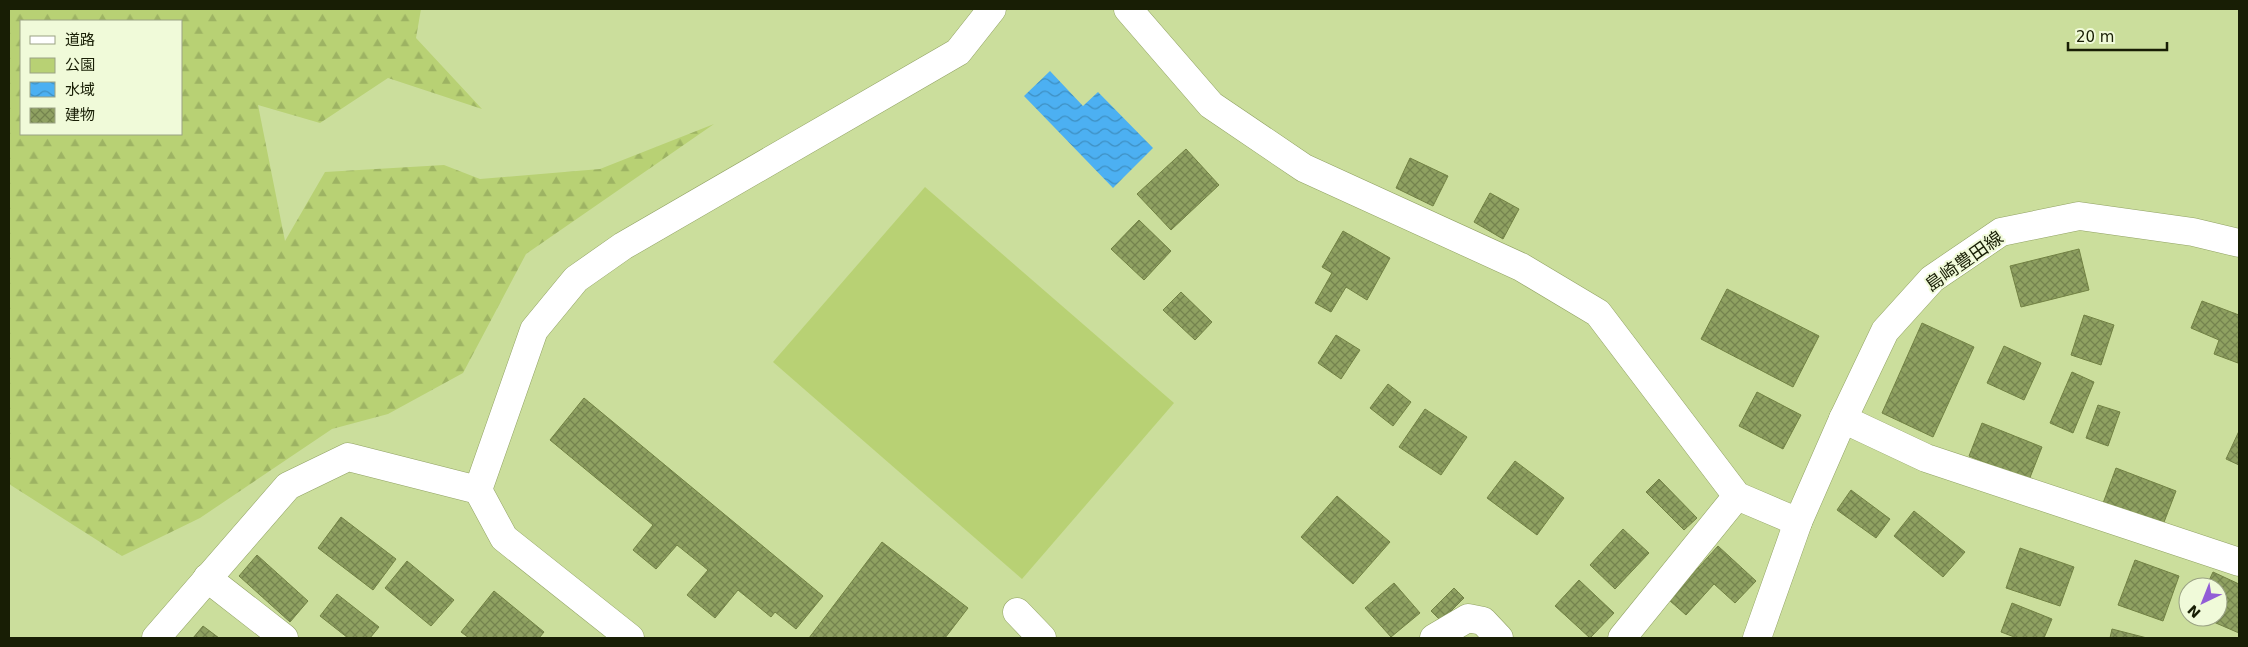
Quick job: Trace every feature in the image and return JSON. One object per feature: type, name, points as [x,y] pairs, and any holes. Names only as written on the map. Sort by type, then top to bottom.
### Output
[{"type":"street","points":[[478,490],[534,330],[576,279],[623,246],[958,52],[992,9]]},
{"type":"street","points":[[1128,9],[1211,105],[1304,168],[1521,267],[1598,313],[1737,496],[1798,522]]},
{"type":"street","name":"島崎豊田線","points":[[1757,638],[1798,522],[1843,419],[1885,331],[1932,279],[2001,232],[2079,216],[2193,232],[2239,243]]},
{"type":"street","points":[[1843,419],[1926,458],[2239,562]]},
{"type":"street","points":[[156,638],[288,486],[348,457],[478,490],[504,538],[630,638]]},
{"type":"street","points":[[1622,638],[1737,496]]},
{"type":"street","points":[[207,578],[284,638]]},
{"type":"street","points":[[1017,612],[1042,638]]},
{"type":"street","points":[[1434,638],[1468,618],[1483,620],[1500,638]]},
{"type":"green space","points":[[9,9],[421,9],[416,38],[482,109],[388,78],[320,123],[258,105],[285,241],[325,172],[444,165],[480,179],[600,169],[714,124],[526,254],[463,373],[388,414],[332,429],[200,518],[122,556],[9,484]]},
{"type":"green space","points":[[925,187],[1174,403],[1022,579],[773,362]]},
{"type":"water","points":[[1050,71],[1083,106],[1098,92],[1153,148],[1113,188],[1024,96]]},
{"type":"building","points":[[1186,149],[1219,185],[1171,230],[1137,194]]},
{"type":"building","points":[[1410,158],[1448,176],[1433,206],[1396,188]]},
{"type":"building","points":[[1490,193],[1519,209],[1503,239],[1474,222]]},
{"type":"building","points":[[1139,220],[1171,251],[1144,280],[1111,249]]},
{"type":"building","points":[[1343,231],[1390,258],[1367,300],[1346,287],[1331,312],[1315,303],[1332,273],[1322,267]]},
{"type":"building","points":[[2079,249],[2089,290],[2021,307],[2010,266]]},
{"type":"building","points":[[1727,289],[1819,336],[1793,387],[1701,339]]},
{"type":"building","points":[[1181,292],[1212,322],[1195,340],[1163,310]]},
{"type":"building","points":[[2202,301],[2239,315],[2238,363],[2214,354],[2219,340],[2191,328]]},
{"type":"building","points":[[2084,315],[2114,325],[2101,365],[2071,355]]},
{"type":"building","points":[[1922,323],[1974,347],[1933,437],[1882,413]]},
{"type":"building","points":[[1336,335],[1360,350],[1341,379],[1318,363]]},
{"type":"building","points":[[2004,346],[2041,363],[2024,400],[1987,383]]},
{"type":"building","points":[[2072,372],[2094,382],[2073,433],[2050,423]]},
{"type":"building","points":[[1388,384],[1411,402],[1393,426],[1370,408]]},
{"type":"building","points":[[1757,392],[1801,415],[1783,449],[1739,426]]},
{"type":"building","points":[[584,398],[823,596],[796,629],[775,612],[771,617],[738,590],[715,618],[687,595],[708,570],[677,545],[656,569],[633,550],[653,525],[550,440]]},
{"type":"building","points":[[2098,405],[2120,412],[2108,446],[2086,438]]},
{"type":"building","points":[[1425,409],[1467,437],[1441,475],[1399,447]]},
{"type":"building","points":[[1982,423],[2042,447],[2029,480],[1969,456]]},
{"type":"building","points":[[2239,431],[2239,465],[2226,459]]},
{"type":"building","points":[[1515,461],[1564,498],[1537,535],[1487,498]]},
{"type":"building","points":[[2116,468],[2176,491],[2161,530],[2102,506]]},
{"type":"building","points":[[1659,479],[1697,518],[1684,530],[1646,492]]},
{"type":"building","points":[[1851,490],[1890,519],[1876,538],[1837,510]]},
{"type":"building","points":[[1337,496],[1390,542],[1353,584],[1301,537]]},
{"type":"building","points":[[1914,511],[1965,552],[1943,577],[1894,536]]},
{"type":"building","points":[[341,517],[396,559],[373,590],[318,548]]},
{"type":"building","points":[[1623,529],[1649,553],[1615,589],[1590,565]]},
{"type":"building","points":[[882,542],[968,608],[945,638],[809,638]]},
{"type":"building","points":[[1718,546],[1756,581],[1735,603],[1714,584],[1686,615],[1669,600]]},
{"type":"building","points":[[2020,548],[2074,567],[2060,606],[2006,588]]},
{"type":"building","points":[[257,555],[308,601],[290,622],[239,576]]},
{"type":"building","points":[[2135,560],[2179,576],[2163,621],[2118,605]]},
{"type":"building","points":[[407,561],[454,600],[431,626],[385,588]]},
{"type":"building","points":[[2213,572],[2224,577],[2211,577]]},
{"type":"building","points":[[2228,579],[2239,584],[2239,633],[2225,627],[2228,627]]},
{"type":"building","points":[[1579,580],[1614,613],[1590,638],[1555,606]]},
{"type":"building","points":[[1394,583],[1420,613],[1391,637],[1365,608]]},
{"type":"building","points":[[1454,588],[1464,598],[1441,621],[1431,611]]},
{"type":"building","points":[[494,591],[544,632],[539,638],[469,638],[461,632]]},
{"type":"building","points":[[337,594],[379,627],[370,638],[348,638],[320,616]]},
{"type":"building","points":[[2012,603],[2052,619],[2044,638],[2017,638],[2001,632]]},
{"type":"building","points":[[203,626],[219,638],[193,638]]},
{"type":"building","points":[[2112,629],[2147,638],[2110,638]]}]
